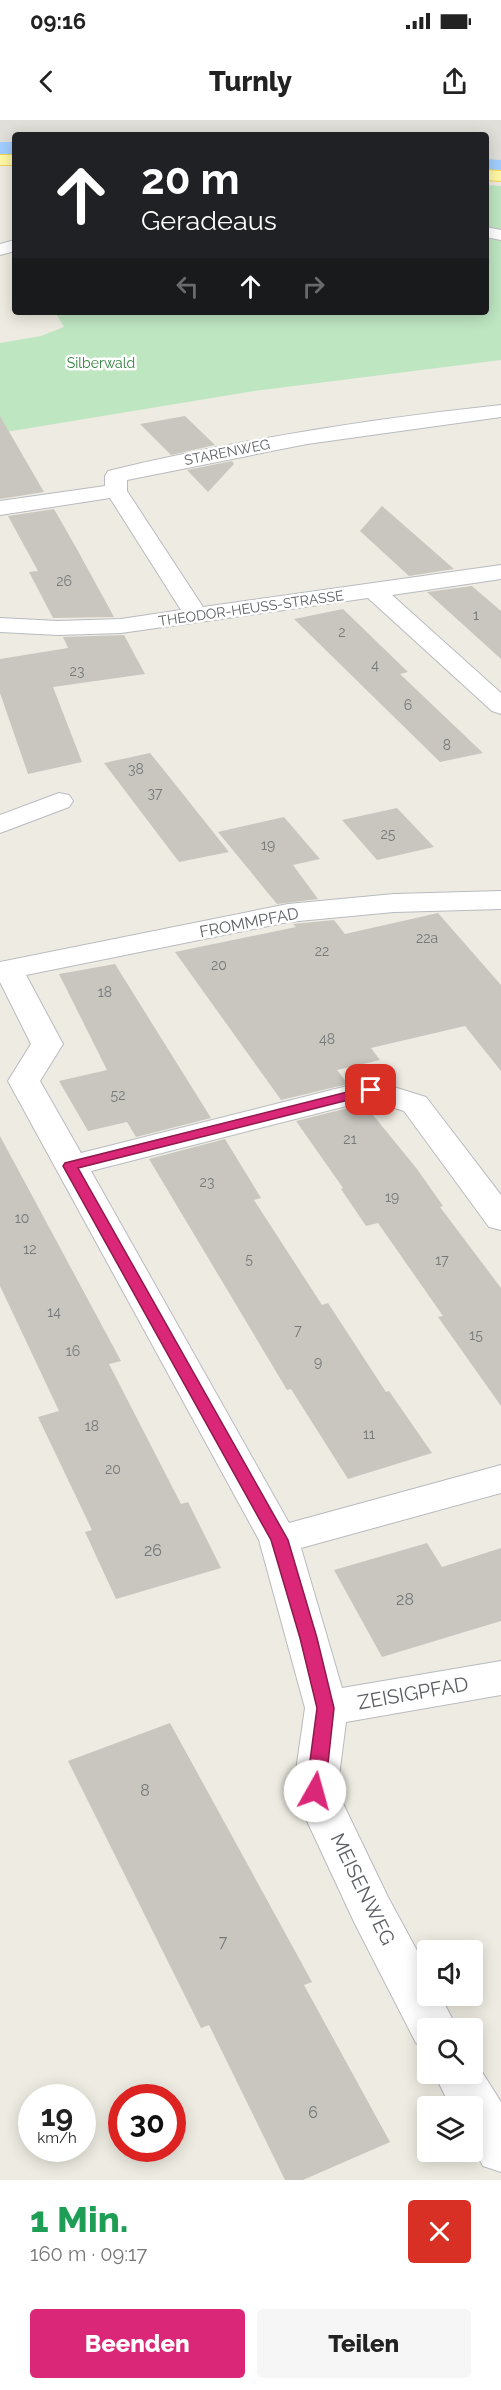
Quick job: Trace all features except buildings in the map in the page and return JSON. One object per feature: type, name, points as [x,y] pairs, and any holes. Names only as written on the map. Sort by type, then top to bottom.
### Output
[{"type":"street","name":"STARENWEG","points":[[116,491],[116,476],[245,447],[375,426],[501,411]]},
{"type":"street","points":[[0,508],[116,491],[197,616]]},
{"type":"street","name":"THEODOR-HEUSS-STRASSE","points":[[0,625],[58,628],[121,626],[501,572]]},
{"type":"street","points":[[374,591],[501,706]]},
{"type":"street","points":[[0,825],[59,801]]},
{"type":"street","name":"FROMMPFAD","points":[[4,971],[288,913],[406,902],[501,900]]},
{"type":"street","name":"MEISENWEG","points":[[4,971],[47,1044],[24,1081],[279,1540],[326,1708],[315,1791],[371,1910],[428,2018]]},
{"type":"street","points":[[70,1166],[371,1090],[415,1104],[501,1219]]},
{"type":"street","points":[[279,1540],[501,1479]]},
{"type":"street","name":"ZEISIGPFAD","points":[[326,1708],[501,1678]]},
{"type":"street","points":[[464,2084],[501,2149]]},
{"type":"shaded area","points":[[0,120],[501,120],[501,168],[489,168],[489,132],[12,132],[12,151],[0,151]]},
{"type":"green space","points":[[489,185],[501,186],[501,229],[489,227]]},
{"type":"green space","name":"Silberwald","points":[[489,238],[501,241],[501,360],[254,391],[0,433],[0,343],[41,336],[64,327],[57,315],[489,315]]},
{"type":"waterway","points":[[0,149],[12,149]]},
{"type":"waterway","points":[[489,166],[501,167]]},
{"type":"route","points":[[315,1791],[326,1708],[279,1540],[70,1166],[371,1090]]}]
